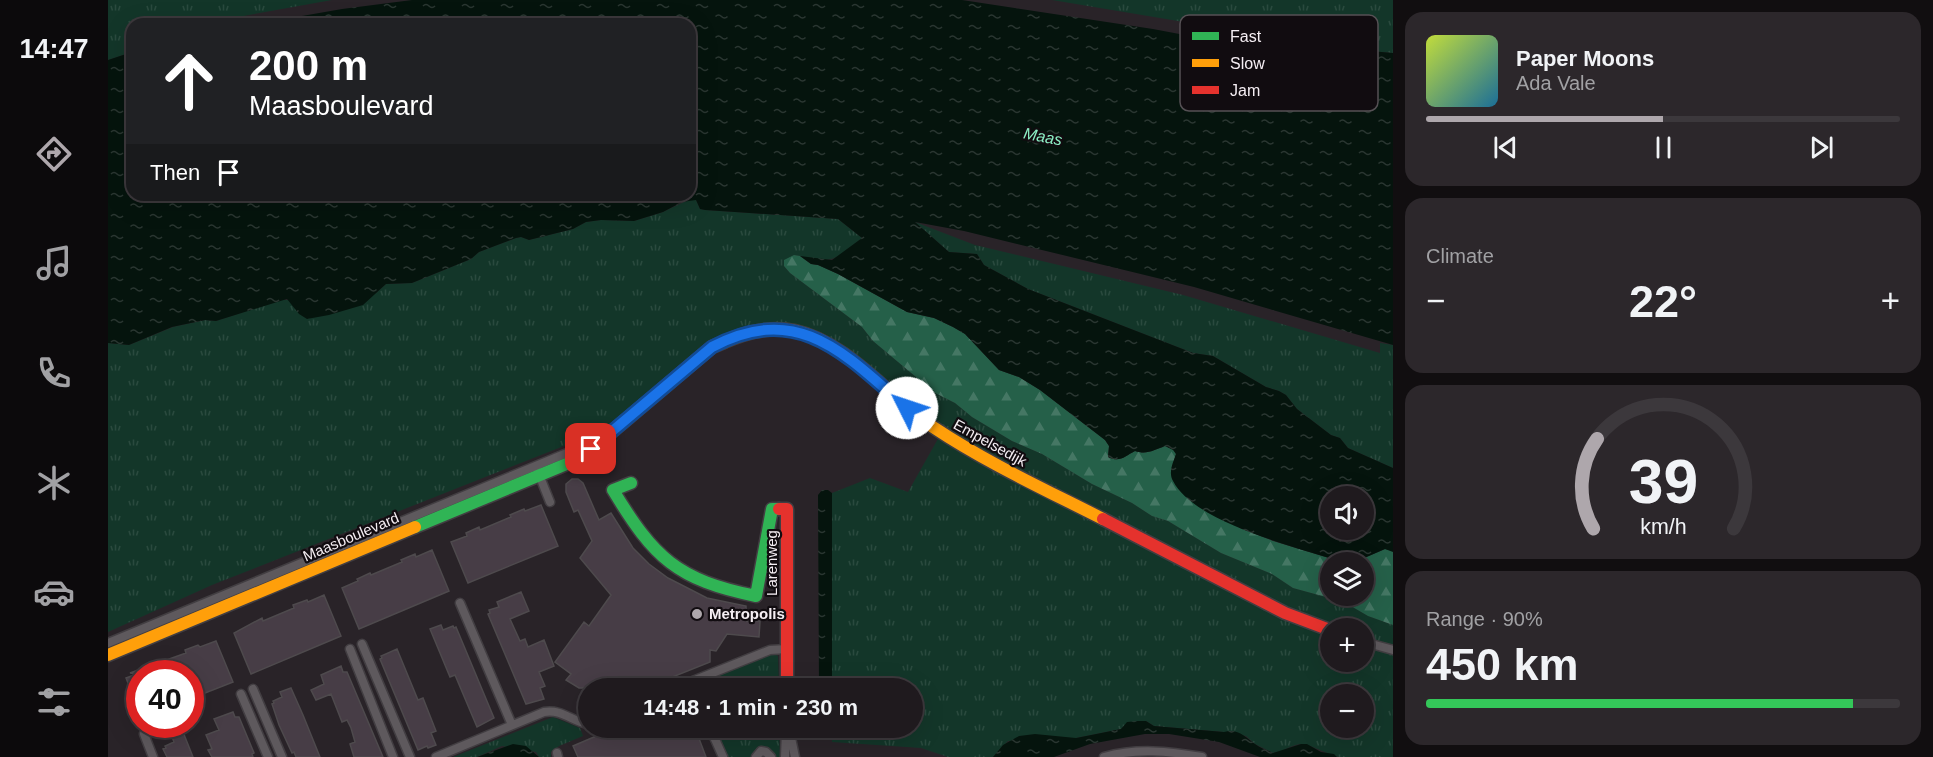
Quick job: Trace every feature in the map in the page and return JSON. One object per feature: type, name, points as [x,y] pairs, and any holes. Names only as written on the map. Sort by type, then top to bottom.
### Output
[{"type":"street","name":"Empelsedijk","points":[[626,418],[697,359],[725,340],[762,330],[779,329],[801,332],[839,351],[907,408],[942,433],[983,457],[1285,613],[1320,626]]},
{"type":"street","name":"Maasboulevard","points":[[108,643],[537,471],[581,458],[626,418]]},
{"type":"street","name":"Maasboulevard","points":[[108,655],[537,471]]},
{"type":"street","points":[[537,471],[550,502]]},
{"type":"street","name":"Larenweg","points":[[631,483],[613,490],[632,525],[649,546],[674,567],[699,581],[728,591],[756,596],[772,509],[787,509],[787,678]]},
{"type":"street","points":[[460,603],[512,725]]},
{"type":"street","points":[[362,644],[410,757]]},
{"type":"street","points":[[1374,645],[1393,650]]},
{"type":"street","points":[[350,649],[393,757]]},
{"type":"street","points":[[707,678],[770,650],[787,649]]},
{"type":"street","points":[[253,689],[282,757]]},
{"type":"street","points":[[242,694],[268,757]]},
{"type":"street","points":[[436,757],[512,725],[553,711],[578,720]]},
{"type":"street","points":[[146,738],[153,757]]},
{"type":"street","points":[[714,738],[723,757]]},
{"type":"street","points":[[785,757],[786,738]]},
{"type":"street","points":[[790,738],[795,757]]},
{"type":"street","points":[[756,757],[761,751],[771,757]]},
{"type":"street","points":[[1104,757],[1137,751],[1179,753],[1202,757]]},
{"type":"green space","points":[[108,0],[332,0],[232,18],[126,18],[126,54],[108,60]]},
{"type":"green space","points":[[1052,0],[1393,0],[1393,53],[1378,52],[1378,15],[1180,15],[1180,21]]},
{"type":"green space","points":[[696,200],[700,209],[705,210],[838,219],[862,238],[831,259],[794,255],[784,266],[790,273],[862,327],[873,341],[935,393],[955,403],[972,417],[1012,441],[1042,454],[1152,516],[1168,521],[1221,553],[1272,574],[1293,588],[1320,595],[1320,606],[1351,606],[1374,618],[1320,618],[1320,622],[1285,608],[999,461],[932,421],[835,343],[745,328],[602,431],[212,585],[108,632],[108,343],[129,345],[173,327],[205,320],[216,321],[280,300],[290,300],[299,313],[376,293],[386,284],[412,283],[471,259],[479,252],[516,238],[529,240],[573,229],[586,222],[634,221],[663,212],[686,201]]},
{"type":"green space","points":[[915,222],[975,245],[1183,295],[1380,353],[1380,343],[1393,345],[1393,468],[1348,448],[1340,438],[1331,435],[1297,409],[1286,395],[1266,387],[1213,356],[1193,353],[1028,289],[984,265],[977,254],[949,252]]},
{"type":"green space","points":[[794,255],[800,256],[811,264],[838,274],[907,312],[934,318],[965,334],[999,370],[1019,377],[1040,390],[1105,440],[1109,446],[1108,457],[1112,459],[1125,457],[1135,451],[1147,452],[1165,446],[1174,450],[1176,454],[1171,471],[1240,528],[1320,555],[1320,595],[1293,588],[1272,574],[1221,553],[1168,521],[1152,516],[972,417],[955,403],[935,393],[873,341],[862,327],[790,273],[784,266],[784,260]]},
{"type":"green space","points":[[939,437],[1320,630],[1320,672],[1374,672],[1374,647],[1393,652],[1393,757],[1340,757],[1309,745],[1300,744],[1273,753],[1255,744],[1246,736],[1154,726],[1146,721],[1121,729],[1076,738],[1008,741],[993,757],[948,757],[921,748],[832,742],[832,738],[923,738],[923,678],[832,678],[832,493],[870,478],[908,492]]},
{"type":"green space","points":[[1385,549],[1393,551],[1393,625],[1368,616],[1351,606],[1374,606],[1374,554]]},
{"type":"green space","points":[[1374,618],[1393,625],[1393,645],[1374,640]]},
{"type":"green space","points":[[772,653],[778,656],[779,678],[710,678]]},
{"type":"green space","points":[[553,717],[578,727],[578,738],[559,746],[551,752],[551,757],[539,757],[536,752],[502,746],[477,757],[453,757]]},
{"type":"green space","points":[[718,738],[779,738],[780,757],[726,757]]},
{"type":"water","name":"Maas","points":[[412,0],[962,0],[1180,34],[1180,111],[1378,111],[1378,52],[1393,53],[1393,345],[1194,287],[964,231],[915,222],[949,252],[977,254],[984,265],[1028,289],[1193,353],[1213,356],[1266,387],[1286,395],[1297,409],[1331,435],[1340,438],[1348,448],[1393,468],[1393,552],[1385,549],[1374,554],[1320,552],[1320,555],[1250,532],[1225,521],[1202,509],[1185,496],[1173,481],[1171,474],[1176,454],[1165,446],[1147,452],[1135,451],[1119,459],[1108,457],[1109,446],[1105,440],[1040,390],[1019,377],[999,370],[965,334],[934,318],[907,312],[838,274],[811,264],[800,256],[832,260],[862,238],[838,219],[700,209],[696,200],[696,18],[290,18]]},
{"type":"water","points":[[126,54],[126,201],[689,201],[634,221],[586,222],[573,229],[529,240],[516,238],[479,252],[471,259],[412,283],[386,284],[363,305],[329,315],[307,319],[299,314],[287,299],[216,321],[205,320],[172,327],[129,345],[108,343],[108,60]]},
{"type":"water","points":[[822,490],[832,493],[832,678],[819,678],[818,495]]},
{"type":"water","points":[[1146,721],[1154,726],[1233,731],[1273,753],[1307,744],[1337,757],[1260,757],[1219,742],[1169,734],[1145,734],[1090,744],[1054,757],[993,757],[1003,745],[1019,736],[1035,734],[1076,738],[1121,729],[1127,722]]},
{"type":"water","points":[[513,744],[526,746],[539,757],[477,757]]},
{"type":"building","points":[[572,479],[578,479],[583,483],[599,520],[611,513],[633,548],[668,578],[707,598],[746,606],[746,621],[760,621],[759,637],[727,634],[716,651],[710,650],[710,662],[670,678],[578,678],[578,687],[566,680],[571,674],[555,662],[584,622],[589,626],[611,595],[580,558],[592,541],[578,510],[574,512],[566,492],[566,484]]},
{"type":"building","points":[[541,505],[558,546],[468,583],[451,542],[467,536],[466,533],[479,527],[480,530],[524,509],[525,511]]},
{"type":"building","points":[[432,550],[449,591],[359,629],[342,588],[358,581],[357,579],[402,562],[401,560],[415,554],[416,557]]},
{"type":"building","points":[[521,592],[529,611],[510,619],[520,641],[525,639],[528,647],[544,640],[554,666],[539,672],[545,686],[540,688],[544,699],[526,704],[488,614],[489,610],[499,607],[497,602]]},
{"type":"building","points":[[324,595],[341,636],[251,674],[234,633],[262,618],[263,621],[294,608],[293,605]]},
{"type":"building","points":[[441,625],[443,630],[456,627],[494,718],[477,727],[455,675],[450,677],[430,629]]},
{"type":"building","points":[[216,641],[233,682],[204,693],[204,660],[166,660],[186,653],[185,650],[198,645],[200,647]]},
{"type":"building","points":[[397,649],[418,700],[423,698],[436,731],[431,733],[436,745],[428,748],[427,746],[418,750],[380,659],[381,656]]},
{"type":"building","points":[[341,666],[343,672],[347,672],[383,757],[354,757],[350,744],[355,742],[351,728],[347,720],[342,722],[331,694],[316,700],[311,690],[324,684],[321,675]]},
{"type":"building","points":[[291,688],[320,757],[296,757],[279,725],[272,704],[273,701],[282,697],[280,692]]},
{"type":"building","points":[[233,712],[235,717],[239,717],[254,753],[253,757],[212,757],[208,750],[212,749],[206,735],[219,730],[214,719]]},
{"type":"building","points":[[172,738],[185,738],[193,757],[167,757],[163,749],[174,742]]},
{"type":"building","points":[[592,738],[699,738],[706,757],[578,757],[573,746]]},
{"type":"traffic: fast","points":[[415,527],[581,458],[712,347],[724,342]]},
{"type":"traffic: fast","points":[[631,483],[613,490],[642,533],[670,563],[706,582],[756,596],[772,509],[779,509]]},
{"type":"traffic: slow","points":[[724,342],[741,335],[767,330],[795,331],[814,337],[850,359],[917,415],[953,440],[1017,476],[1103,519]]},
{"type":"traffic: slow","points":[[108,655],[415,527]]},
{"type":"traffic: jam","points":[[779,509],[787,509],[787,678]]},
{"type":"traffic: jam","points":[[1103,519],[1285,613],[1320,626]]},
{"type":"place","name":"Metropolis","points":[[697,614]]},
{"type":"route","points":[[591,449],[712,347],[735,336],[762,330],[779,329],[801,332],[821,341],[839,351],[907,408]]}]
